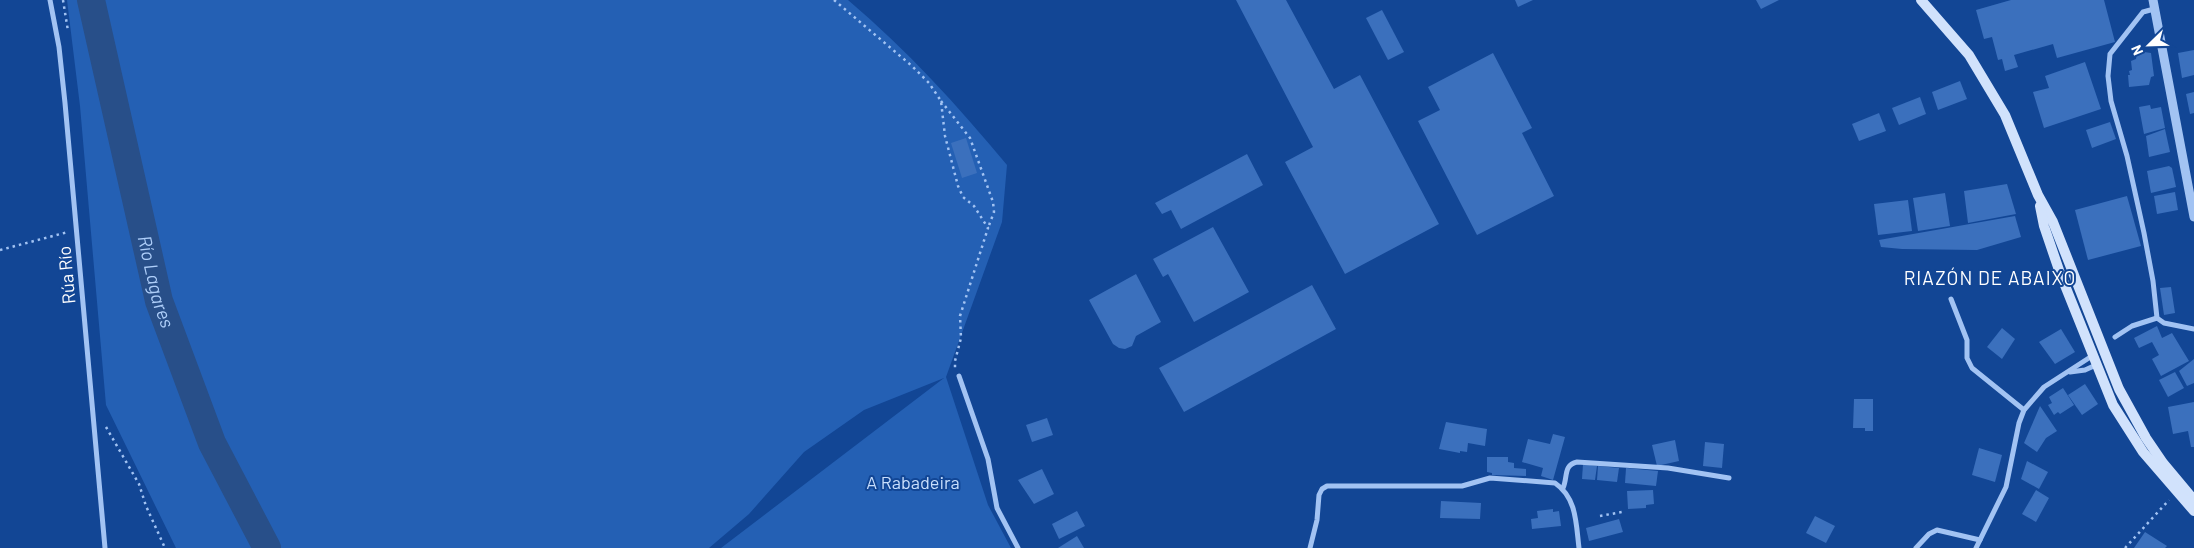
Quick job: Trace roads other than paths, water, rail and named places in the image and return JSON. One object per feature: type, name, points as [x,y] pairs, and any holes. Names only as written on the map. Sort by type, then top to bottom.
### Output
[{"type":"main road","points":[[1921,0],[1969,55],[2005,115],[2038,195],[2052,222],[2120,388],[2146,438]]},
{"type":"main road","points":[[2038,195],[2044,226],[2113,405],[2129,432],[2165,480],[2194,511]]},
{"type":"main road","points":[[2074,277],[2096,359],[2125,413],[2146,438],[2177,482],[2194,500]]},
{"type":"street","name":"Rúa Río","points":[[50,0],[60,57],[105,548]]},
{"type":"street","points":[[2194,218],[2153,5],[2143,12],[2110,54],[2108,76],[2111,101],[2127,156],[2144,233],[2153,281],[2157,318],[2164,323],[2194,329]]},
{"type":"street","points":[[1951,299],[1967,340],[1967,358],[1972,368],[2024,410]]},
{"type":"street","points":[[2115,338],[2132,326],[2157,318]]},
{"type":"street","points":[[1976,548],[2006,487],[2019,423],[2024,410],[2044,387],[2096,359]]},
{"type":"street","points":[[2070,372],[2085,370],[2096,359]]},
{"type":"street","points":[[959,376],[988,458],[997,508],[1018,548]]},
{"type":"street","points":[[1563,488],[1566,469],[1570,463],[1577,462],[1668,468],[1729,478]]},
{"type":"street","points":[[1310,548],[1317,520],[1319,495],[1322,489],[1327,486],[1462,486],[1490,478],[1555,483],[1563,488],[1569,496],[1575,512],[1579,548]]},
{"type":"street","points":[[1916,548],[1929,534],[1937,530],[1980,540]]},
{"type":"waterway","name":"Río Lagares","points":[[91,0],[159,301],[212,443],[267,548]]},
{"type":"district","name":"RIAZÓN DE ABAIXO","points":[[1990,278]]},
{"type":"park label","name":"A Rabadeira","points":[[913,483]]}]
